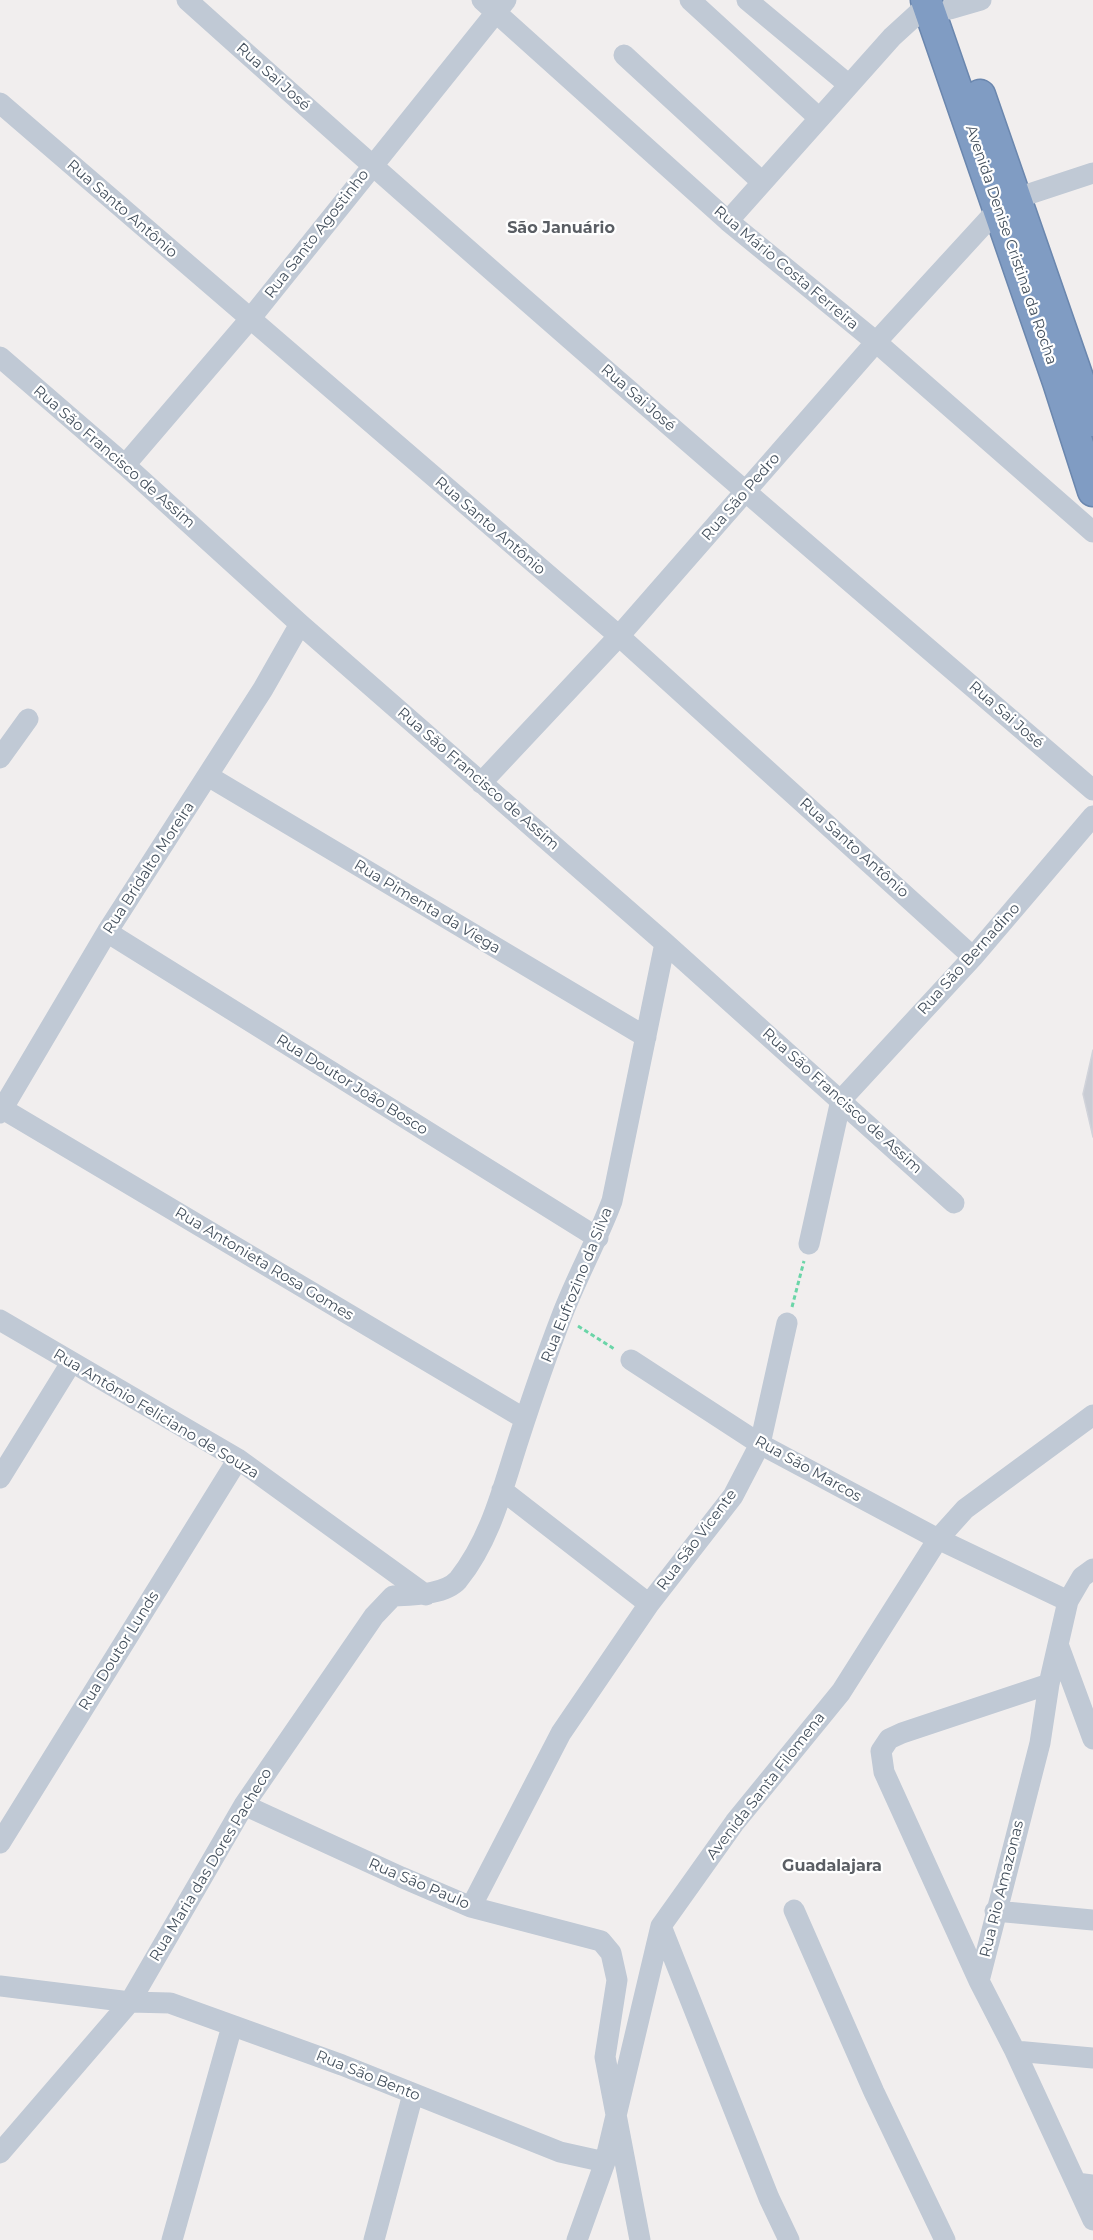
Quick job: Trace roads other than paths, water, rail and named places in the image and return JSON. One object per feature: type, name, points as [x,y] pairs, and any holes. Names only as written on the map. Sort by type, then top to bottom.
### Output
[{"type":"highway","name":"Avenida Denise Cristina da Rocha","points":[[937,3],[1007,203],[1058,381],[1093,491]]},
{"type":"highway","name":"Avenida Denise Cristina da Rocha","points":[[1007,203],[1086,373],[1093,421]]},
{"type":"street","name":"Rua Sai José","points":[[187,0],[371,166],[745,492],[1093,790]]},
{"type":"street","points":[[690,0],[819,118]]},
{"type":"street","points":[[747,0],[849,85]]},
{"type":"street","points":[[728,221],[892,37],[937,3],[981,0]]},
{"type":"street","name":"Rua Santo Agostinho","points":[[125,465],[250,319],[495,4]]},
{"type":"street","name":"Rua Mário Costa Ferreira","points":[[495,4],[728,221],[876,342],[1093,532]]},
{"type":"street","points":[[624,55],[762,182]]},
{"type":"street","name":"Rua Santo Antônio","points":[[0,103],[619,636],[973,957]]},
{"type":"street","points":[[1007,203],[1093,173]]},
{"type":"street","name":"Rua São Pedro","points":[[481,783],[619,636],[876,342],[1007,203]]},
{"type":"street","name":"Rua São Francisco de Assim","points":[[0,357],[125,465],[300,624],[665,943],[954,1203]]},
{"type":"street","name":"Rua Bridalto Moreira","points":[[1,1111],[107,932],[263,689],[300,624]]},
{"type":"street","points":[[0,758],[28,718]]},
{"type":"street","name":"Rua Pimenta da Viega","points":[[208,776],[646,1037]]},
{"type":"street","name":"Rua São Bernadino","points":[[841,1100],[973,957],[1093,816]]},
{"type":"street","name":"Rua Doutor João Bosco","points":[[107,932],[598,1238]]},
{"type":"street","name":"Rua Eufrozino da Silva","points":[[426,1595],[456,1582],[495,1515],[525,1419],[562,1316],[598,1238],[612,1201],[665,943]]},
{"type":"street","points":[[809,1244],[841,1100]]},
{"type":"street","name":"Rua Antonieta Rosa Gomes","points":[[1,1111],[525,1419]]},
{"type":"street","name":"Rua Antônio Feliciano de Souza","points":[[0,1320],[70,1363],[238,1459],[426,1595]]},
{"type":"street","name":"Rua São Vicente","points":[[471,1907],[561,1732],[649,1604],[733,1496],[760,1444],[787,1323]]},
{"type":"street","name":"Rua São Marcos","points":[[631,1360],[760,1444],[938,1539],[1068,1601]]},
{"type":"street","points":[[0,1478],[70,1363]]},
{"type":"street","name":"Avenida Santa Filomena","points":[[578,2240],[605,2162],[661,1926],[735,1822],[841,1692],[938,1539],[965,1509],[1093,1415]]},
{"type":"street","name":"Rua Doutor Lunds","points":[[0,1843],[238,1459]]},
{"type":"street","points":[[502,1490],[649,1604]]},
{"type":"street","name":"Rua Rio Amazonas","points":[[979,1981],[995,1911],[1040,1743],[1049,1684],[1068,1601],[1082,1577],[1093,1569]]},
{"type":"street","name":"Rua Maria das Dores Pacheco","points":[[0,2154],[130,2002],[244,1805],[374,1616],[393,1596],[426,1595]]},
{"type":"street","points":[[1059,1647],[1093,1739]]},
{"type":"street","points":[[1049,1684],[902,1733],[889,1739],[881,1751],[884,1772],[979,1981],[1084,2184],[1093,2220]]},
{"type":"street","name":"Rua São Paulo","points":[[244,1805],[471,1907],[601,1941],[611,1953],[617,1980],[605,2057],[617,2110]]},
{"type":"street","points":[[794,1910],[874,2092],[945,2240]]},
{"type":"street","points":[[995,1911],[1093,1920]]},
{"type":"street","points":[[661,1926],[789,2240]]},
{"type":"street","name":"Rua São Bento","points":[[0,1986],[130,2002],[170,2003],[342,2065],[560,2152],[605,2162]]},
{"type":"street","points":[[172,2240],[232,2026]]},
{"type":"street","points":[[1015,2051],[1093,2058]]},
{"type":"street","points":[[374,2240],[413,2094]]},
{"type":"street","points":[[617,2110],[640,2240]]},
{"type":"district","name":"São Januário","points":[[561,228]]},
{"type":"district","name":"Guadalajara","points":[[832,1866]]}]
